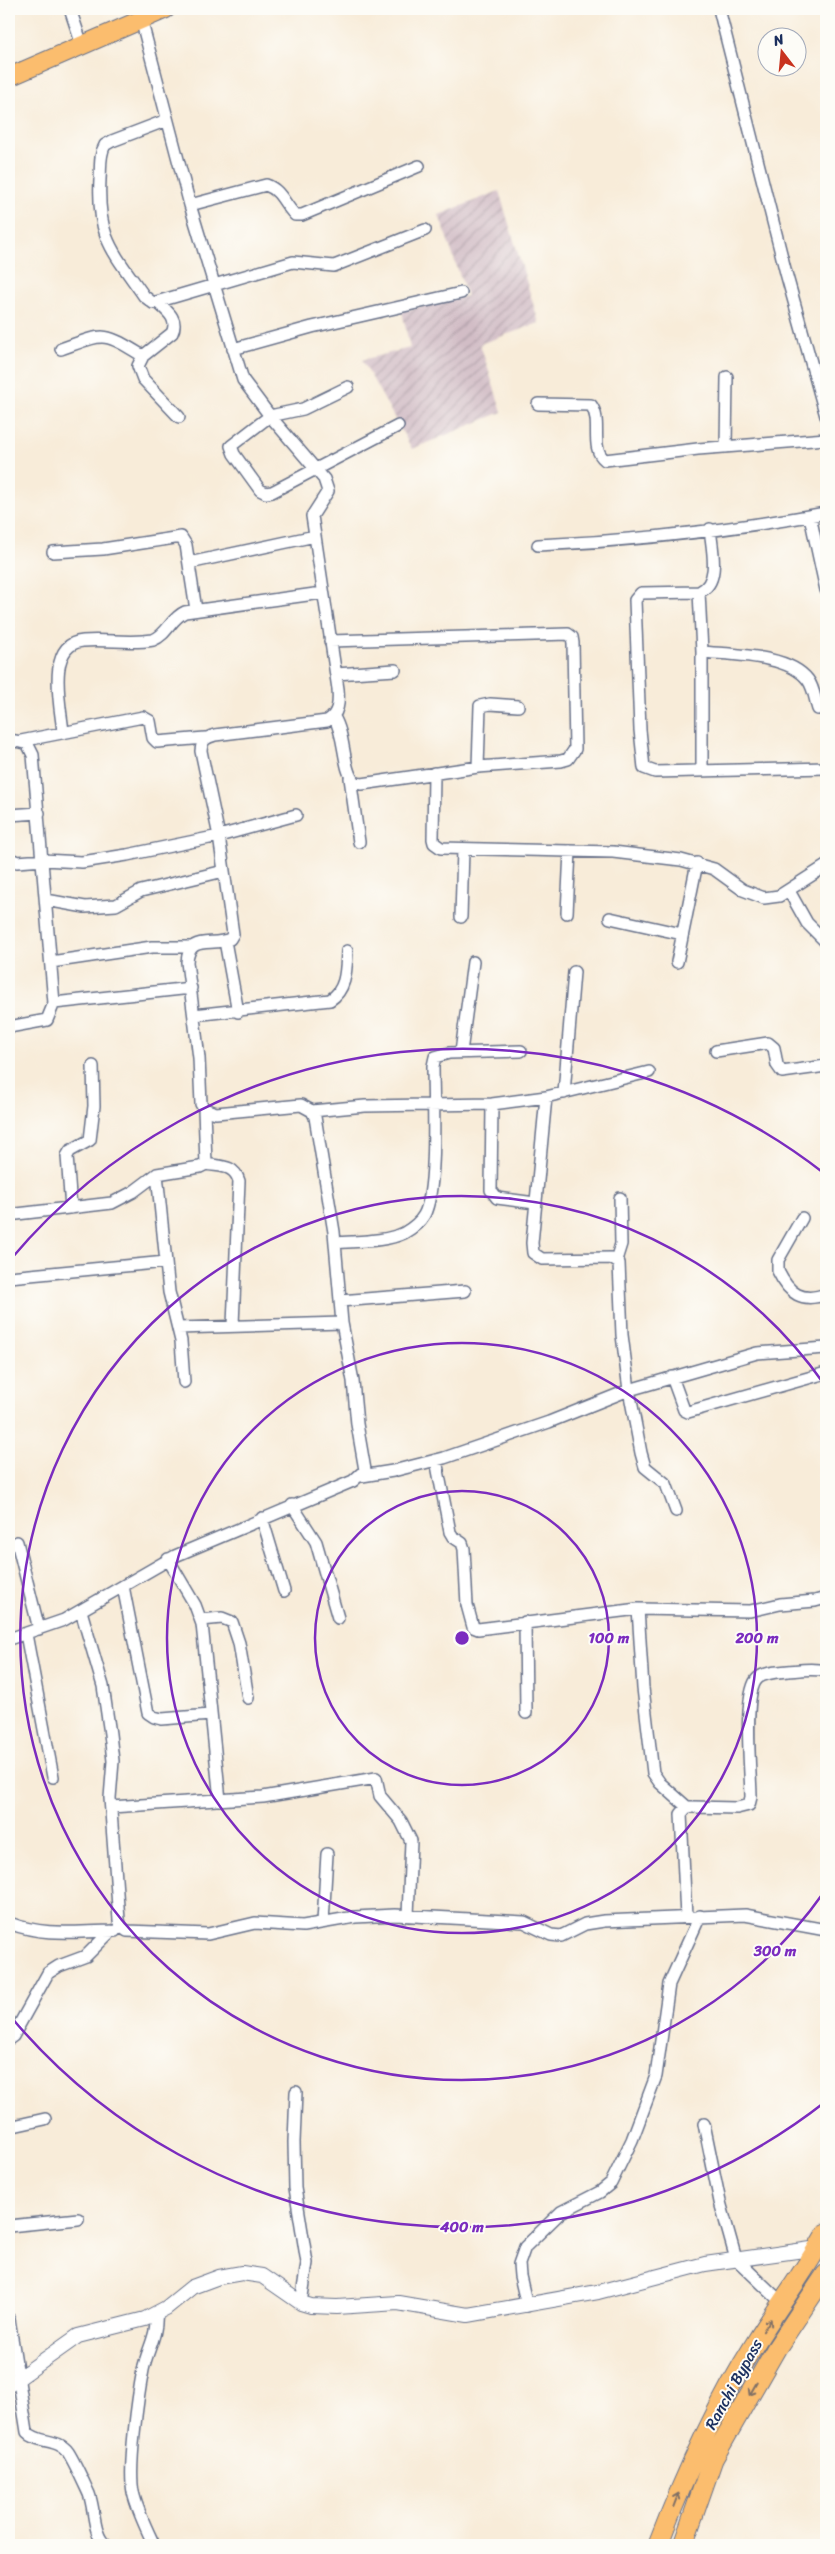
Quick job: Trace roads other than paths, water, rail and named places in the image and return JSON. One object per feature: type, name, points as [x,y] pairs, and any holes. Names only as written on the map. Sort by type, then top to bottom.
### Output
[{"type":"highway","name":"Ranchi Bypass","points":[[658,2545],[687,2470],[707,2430],[755,2343],[822,2240]]},
{"type":"highway","name":"Ranchi Bypass","points":[[683,2545],[713,2459],[776,2349],[826,2274]]},
{"type":"main road","points":[[9,77],[166,9]]},
{"type":"street","points":[[70,9],[82,45]]},
{"type":"street","points":[[719,9],[786,273],[826,416]]},
{"type":"street","points":[[141,19],[190,205],[233,349],[247,388],[327,484],[328,491],[312,516],[339,699],[334,717],[343,739],[360,842]]},
{"type":"street","points":[[167,120],[112,141],[105,145],[101,156],[99,200],[105,237],[112,251],[148,301],[157,302],[293,262],[334,266],[425,230]]},
{"type":"street","points":[[190,205],[266,185],[280,193],[295,214],[302,214],[419,166]]},
{"type":"street","points":[[233,349],[312,326],[461,293]]},
{"type":"street","points":[[157,302],[173,317],[175,328],[172,333],[143,356],[138,366],[143,379],[179,417]]},
{"type":"street","points":[[61,349],[103,336],[110,337],[143,356]]},
{"type":"street","points":[[726,447],[727,376]]},
{"type":"street","points":[[348,387],[303,409],[270,416],[231,446],[234,454],[260,490],[266,493],[272,492],[398,426]]},
{"type":"street","points":[[538,404],[591,405],[596,416],[598,450],[605,460],[726,447],[826,440]]},
{"type":"street","points":[[538,545],[625,540],[826,513]]},
{"type":"street","points":[[810,516],[826,590]]},
{"type":"street","points":[[710,530],[711,584],[699,592],[641,593],[635,600],[641,746],[644,768],[655,772],[826,768]]},
{"type":"street","points":[[190,564],[315,536]]},
{"type":"street","points":[[53,552],[103,550],[181,537],[186,544],[196,610]]},
{"type":"street","points":[[699,592],[702,652],[702,770]]},
{"type":"street","points":[[63,732],[58,675],[60,661],[70,646],[84,641],[153,640],[159,638],[178,615],[196,610],[322,593]]},
{"type":"street","points":[[330,641],[563,634],[572,637],[575,724],[575,749],[572,755],[561,761],[478,767],[362,784],[355,783],[350,778]]},
{"type":"street","points":[[702,652],[768,659],[785,665],[808,679],[818,709]]},
{"type":"street","points":[[336,674],[395,670]]},
{"type":"street","points":[[478,767],[480,706],[490,704],[518,706]]},
{"type":"street","points":[[15,741],[143,717],[150,721],[153,738],[157,742],[301,726],[327,721],[334,717]]},
{"type":"street","points":[[51,962],[152,947],[191,947],[230,939],[233,926],[219,836],[201,751],[201,742],[205,738]]},
{"type":"street","points":[[9,1027],[47,1020],[54,1004],[34,755],[27,743],[15,741]]},
{"type":"street","points":[[434,773],[434,843],[441,848],[463,850],[624,852],[696,863],[714,869],[752,894],[771,898],[789,891],[826,866]]},
{"type":"street","points":[[9,815],[39,812]]},
{"type":"street","points":[[9,858],[17,862],[95,860],[219,836],[296,815]]},
{"type":"street","points":[[461,917],[463,850]]},
{"type":"street","points":[[567,913],[570,851]]},
{"type":"street","points":[[677,962],[696,863]]},
{"type":"street","points":[[46,900],[85,907],[116,905],[141,891],[224,871]]},
{"type":"street","points":[[789,891],[807,924],[826,942]]},
{"type":"street","points":[[610,918],[682,934]]},
{"type":"street","points":[[225,941],[238,1012]]},
{"type":"street","points":[[191,947],[188,952],[188,962],[201,1104],[204,1110],[206,1164]]},
{"type":"street","points":[[194,1016],[330,1000],[338,995],[342,988],[348,951]]},
{"type":"street","points":[[461,1052],[473,962]]},
{"type":"street","points":[[564,1093],[574,972]]},
{"type":"street","points":[[54,1004],[190,988]]},
{"type":"street","points":[[716,1051],[768,1043],[774,1048],[777,1065],[782,1072],[826,1066]]},
{"type":"street","points":[[336,1243],[392,1237],[404,1232],[423,1216],[430,1194],[433,1106],[432,1066],[435,1057],[440,1054],[461,1052],[521,1051]]},
{"type":"street","points":[[72,1208],[67,1156],[70,1151],[90,1140],[94,1106],[93,1066]]},
{"type":"street","points":[[204,1110],[216,1113],[301,1105],[312,1111],[365,1106],[492,1104],[546,1097],[649,1072]]},
{"type":"street","points":[[546,1097],[535,1203],[533,1254],[537,1257],[616,1260]]},
{"type":"street","points":[[492,1104],[491,1190],[493,1195],[497,1198],[535,1203]]},
{"type":"street","points":[[312,1111],[318,1126],[336,1243],[342,1323],[353,1381],[357,1424],[365,1464],[362,1476]]},
{"type":"street","points":[[9,1212],[17,1214],[112,1203],[157,1174],[200,1167],[206,1164],[232,1168],[237,1172],[239,1180],[233,1325]]},
{"type":"street","points":[[157,1174],[166,1262],[170,1292],[181,1341],[184,1382]]},
{"type":"street","points":[[620,1198],[622,1234],[620,1251],[616,1260],[619,1267],[622,1335],[629,1390],[645,1467],[666,1484],[676,1511]]},
{"type":"street","points":[[802,1218],[778,1260],[778,1271],[795,1293],[803,1298],[816,1298],[826,1294]]},
{"type":"street","points":[[9,1277],[166,1262]]},
{"type":"street","points":[[340,1302],[465,1291]]},
{"type":"street","points":[[178,1328],[342,1323]]},
{"type":"street","points":[[9,1639],[64,1620],[168,1559],[362,1476],[394,1471],[436,1460],[549,1422],[629,1390],[757,1353],[826,1348]]},
{"type":"street","points":[[672,1378],[681,1405],[688,1412],[826,1373]]},
{"type":"street","points":[[436,1460],[450,1532],[453,1537],[462,1543],[464,1548],[470,1623],[473,1628],[478,1629],[638,1609],[734,1612],[780,1604],[815,1602],[826,1598]]},
{"type":"street","points":[[292,1505],[316,1542],[338,1618]]},
{"type":"street","points":[[262,1518],[284,1591]]},
{"type":"street","points":[[17,1542],[39,1629]]},
{"type":"street","points":[[168,1559],[195,1605],[201,1620],[220,1800]]},
{"type":"street","points":[[123,1586],[148,1713],[162,1719],[210,1715]]},
{"type":"street","points":[[638,1609],[642,1688],[654,1773],[660,1783],[687,1807],[737,1808],[749,1805],[751,1787],[749,1702],[753,1685],[758,1678],[768,1674],[794,1670],[826,1671]]},
{"type":"street","points":[[81,1610],[105,1698],[113,1761],[110,1808],[119,1920],[127,1931]]},
{"type":"street","points":[[201,1620],[222,1618],[232,1622],[239,1643],[248,1698]]},
{"type":"street","points":[[525,1622],[526,1713]]},
{"type":"street","points":[[26,1634],[53,1777]]},
{"type":"street","points":[[110,1808],[263,1797],[376,1778],[380,1796],[401,1821],[411,1841],[408,1916]]},
{"type":"street","points":[[686,1917],[681,1814],[687,1807]]},
{"type":"street","points":[[323,1922],[327,1854]]},
{"type":"street","points":[[9,1923],[32,1931],[53,1934],[127,1931],[208,1934],[255,1923],[303,1926],[376,1916],[408,1916],[524,1922],[551,1935],[560,1936],[593,1922],[700,1916],[758,1916],[786,1924],[826,1930]]},
{"type":"street","points":[[527,2306],[519,2264],[526,2247],[561,2212],[600,2192],[610,2183],[632,2140],[656,2076],[669,1984],[700,1916]]},
{"type":"street","points":[[9,2039],[13,2036],[48,1973],[53,1968],[86,1956],[111,1931]]},
{"type":"street","points":[[296,2092],[295,2188],[307,2263],[301,2303]]},
{"type":"street","points":[[9,2127],[45,2119]]},
{"type":"street","points":[[704,2124],[718,2194],[736,2259],[782,2303]]},
{"type":"street","points":[[9,2226],[78,2219]]},
{"type":"street","points":[[14,2382],[78,2336],[134,2323],[156,2314],[201,2282],[242,2273],[262,2276],[301,2303],[337,2308],[398,2302],[468,2315],[598,2292],[705,2264],[822,2240]]},
{"type":"street","points":[[154,2545],[138,2506],[132,2480],[142,2380],[146,2358],[156,2332],[156,2314]]},
{"type":"street","points":[[9,2320],[14,2382],[27,2432],[31,2437],[55,2443],[66,2450],[89,2494],[99,2535],[106,2545]]}]
